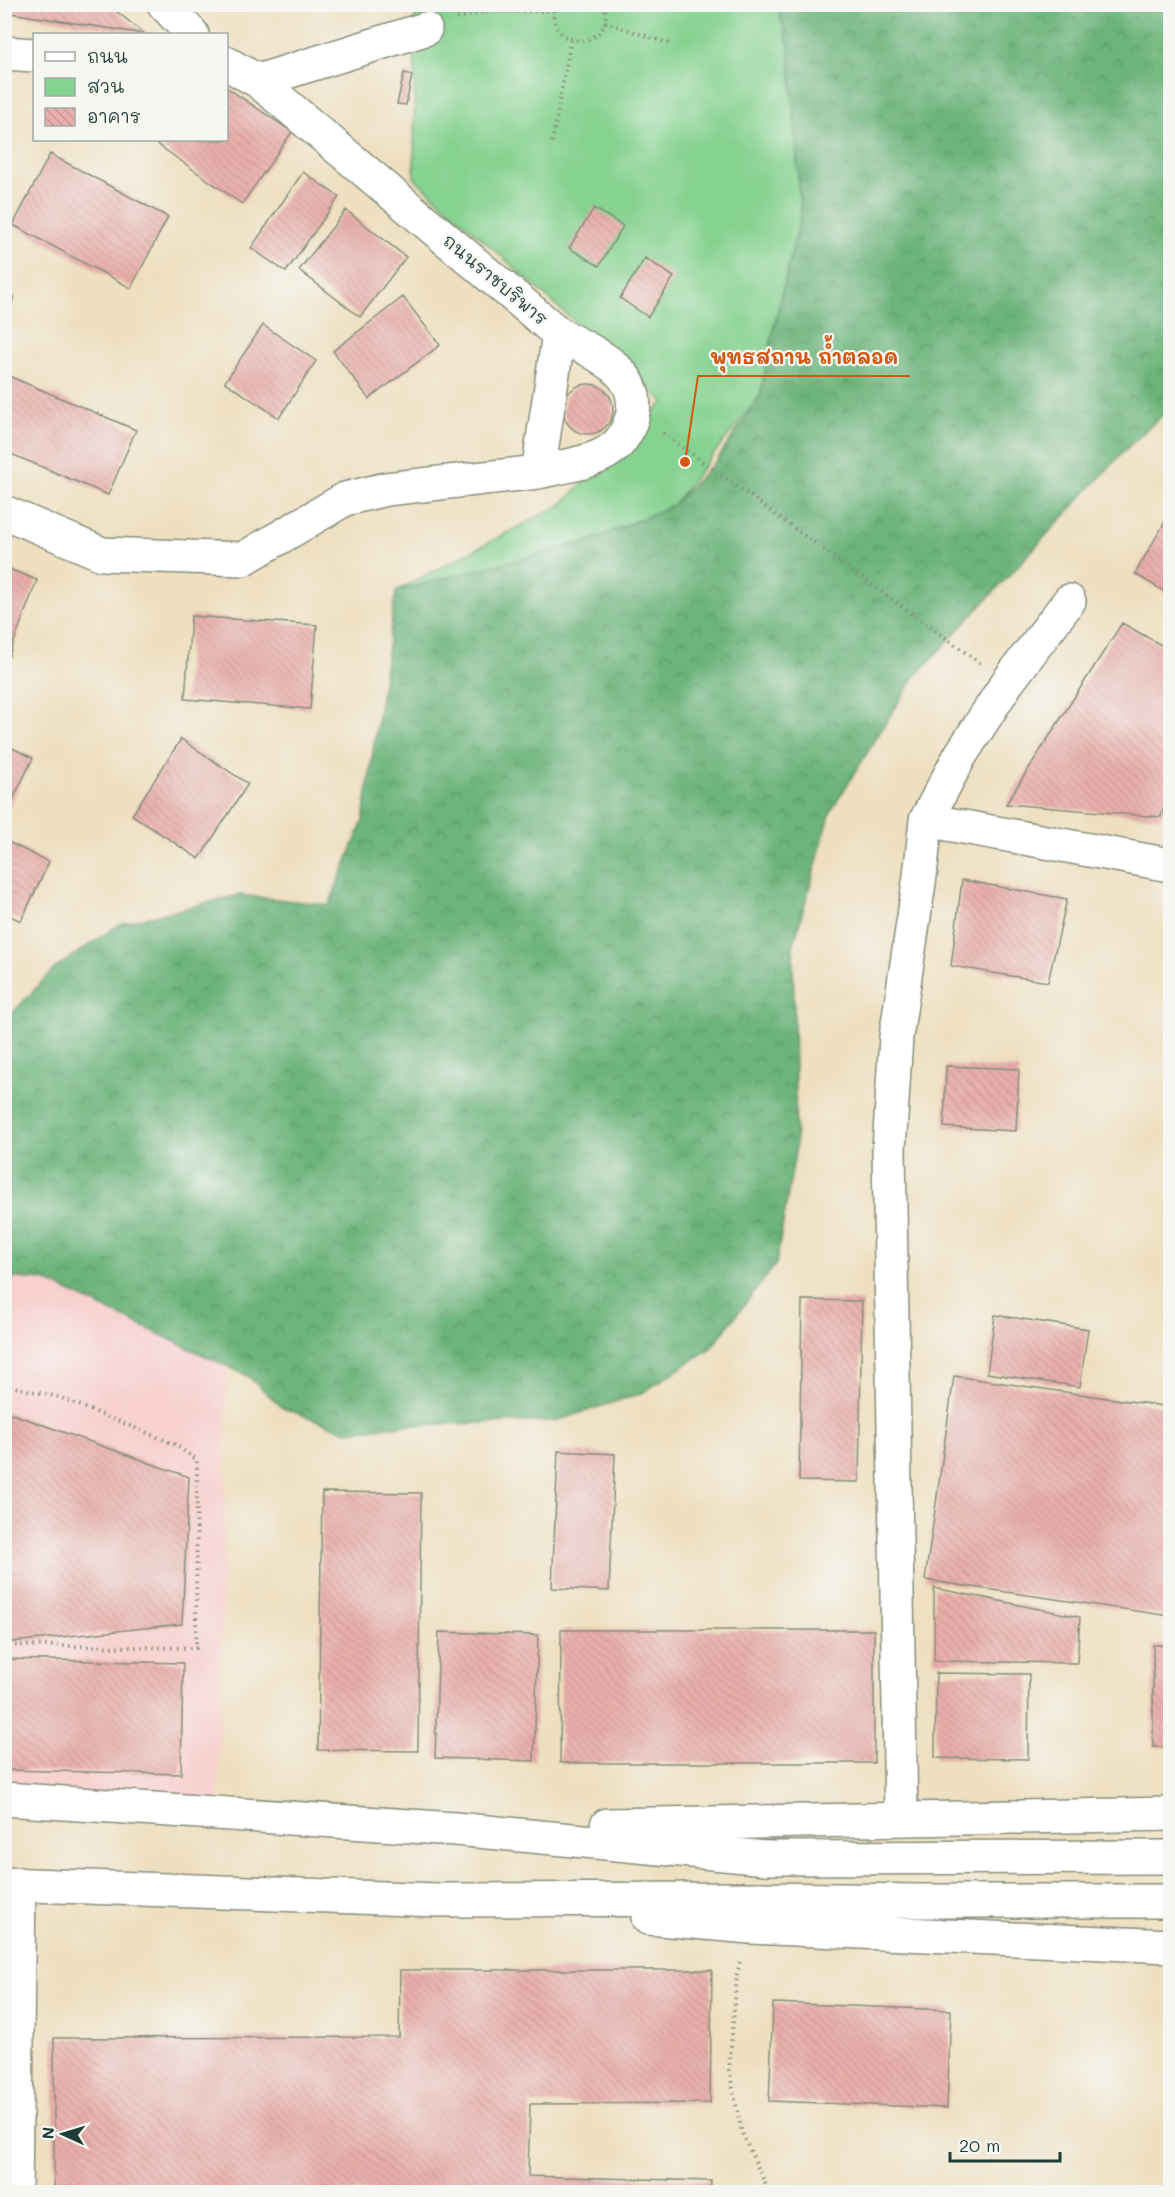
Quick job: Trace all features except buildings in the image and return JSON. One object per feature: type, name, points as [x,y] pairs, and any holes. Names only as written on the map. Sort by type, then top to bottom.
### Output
[{"type":"main road","points":[[164,4],[191,33]]},
{"type":"main road","points":[[258,81],[425,28]]},
{"type":"main road","points":[[4,53],[33,54]]},
{"type":"main road","name":"ถนนราชบริพาร","points":[[228,64],[258,81],[559,334],[538,472]]},
{"type":"main road","points":[[4,512],[102,554],[243,560],[345,499],[386,489],[538,472],[594,458],[609,452],[621,441],[634,411],[633,398],[621,372],[610,363],[559,334]]},
{"type":"main road","points":[[901,1818],[890,1150],[896,1037],[926,820],[960,756],[1007,683],[1068,601]]},
{"type":"main road","points":[[926,820],[1170,865]]},
{"type":"main road","points":[[4,1799],[455,1829],[766,1858],[1170,1857]]},
{"type":"main road","points":[[455,1829],[1170,1814]]},
{"type":"main road","points":[[15,2193],[12,1884],[755,1913],[1170,1946]]},
{"type":"main road","points":[[755,1913],[922,1901],[1170,1901]]},
{"type":"path","points":[[486,12],[487,4]]},
{"type":"path","points":[[556,4],[554,11],[557,28],[571,40],[588,40],[596,36],[605,22],[607,13],[604,4]]},
{"type":"path","points":[[425,28],[469,14],[554,11]]},
{"type":"path","points":[[605,22],[673,45]]},
{"type":"path","points":[[552,142],[571,40]]},
{"type":"path","points":[[634,411],[1007,683]]},
{"type":"path","points":[[4,1385],[58,1397],[174,1444],[197,1460],[196,1648],[4,1645]]},
{"type":"path","points":[[755,1913],[737,1974],[729,2070],[742,2133],[769,2193]]},
{"type":"shaded area","points":[[4,1253],[229,1311],[218,1813],[5,1799]]},
{"type":"green space","points":[[415,5],[777,5],[789,46],[801,215],[760,396],[673,505],[593,540],[396,591],[562,504],[664,402],[414,178]]},
{"type":"green space","points":[[777,5],[1170,5],[1170,408],[1128,447],[913,679],[831,811],[793,946],[796,1147],[776,1264],[711,1348],[642,1393],[556,1421],[413,1425],[346,1431],[283,1408],[248,1376],[44,1280],[5,1277],[5,1021],[54,969],[120,924],[239,895],[329,905],[363,821],[396,591],[593,540],[673,505],[717,460],[760,396],[801,215],[789,46]]},
{"type":"place","name":"พุทธสถาน ถ้ำตลอด","points":[[685,462]]}]
